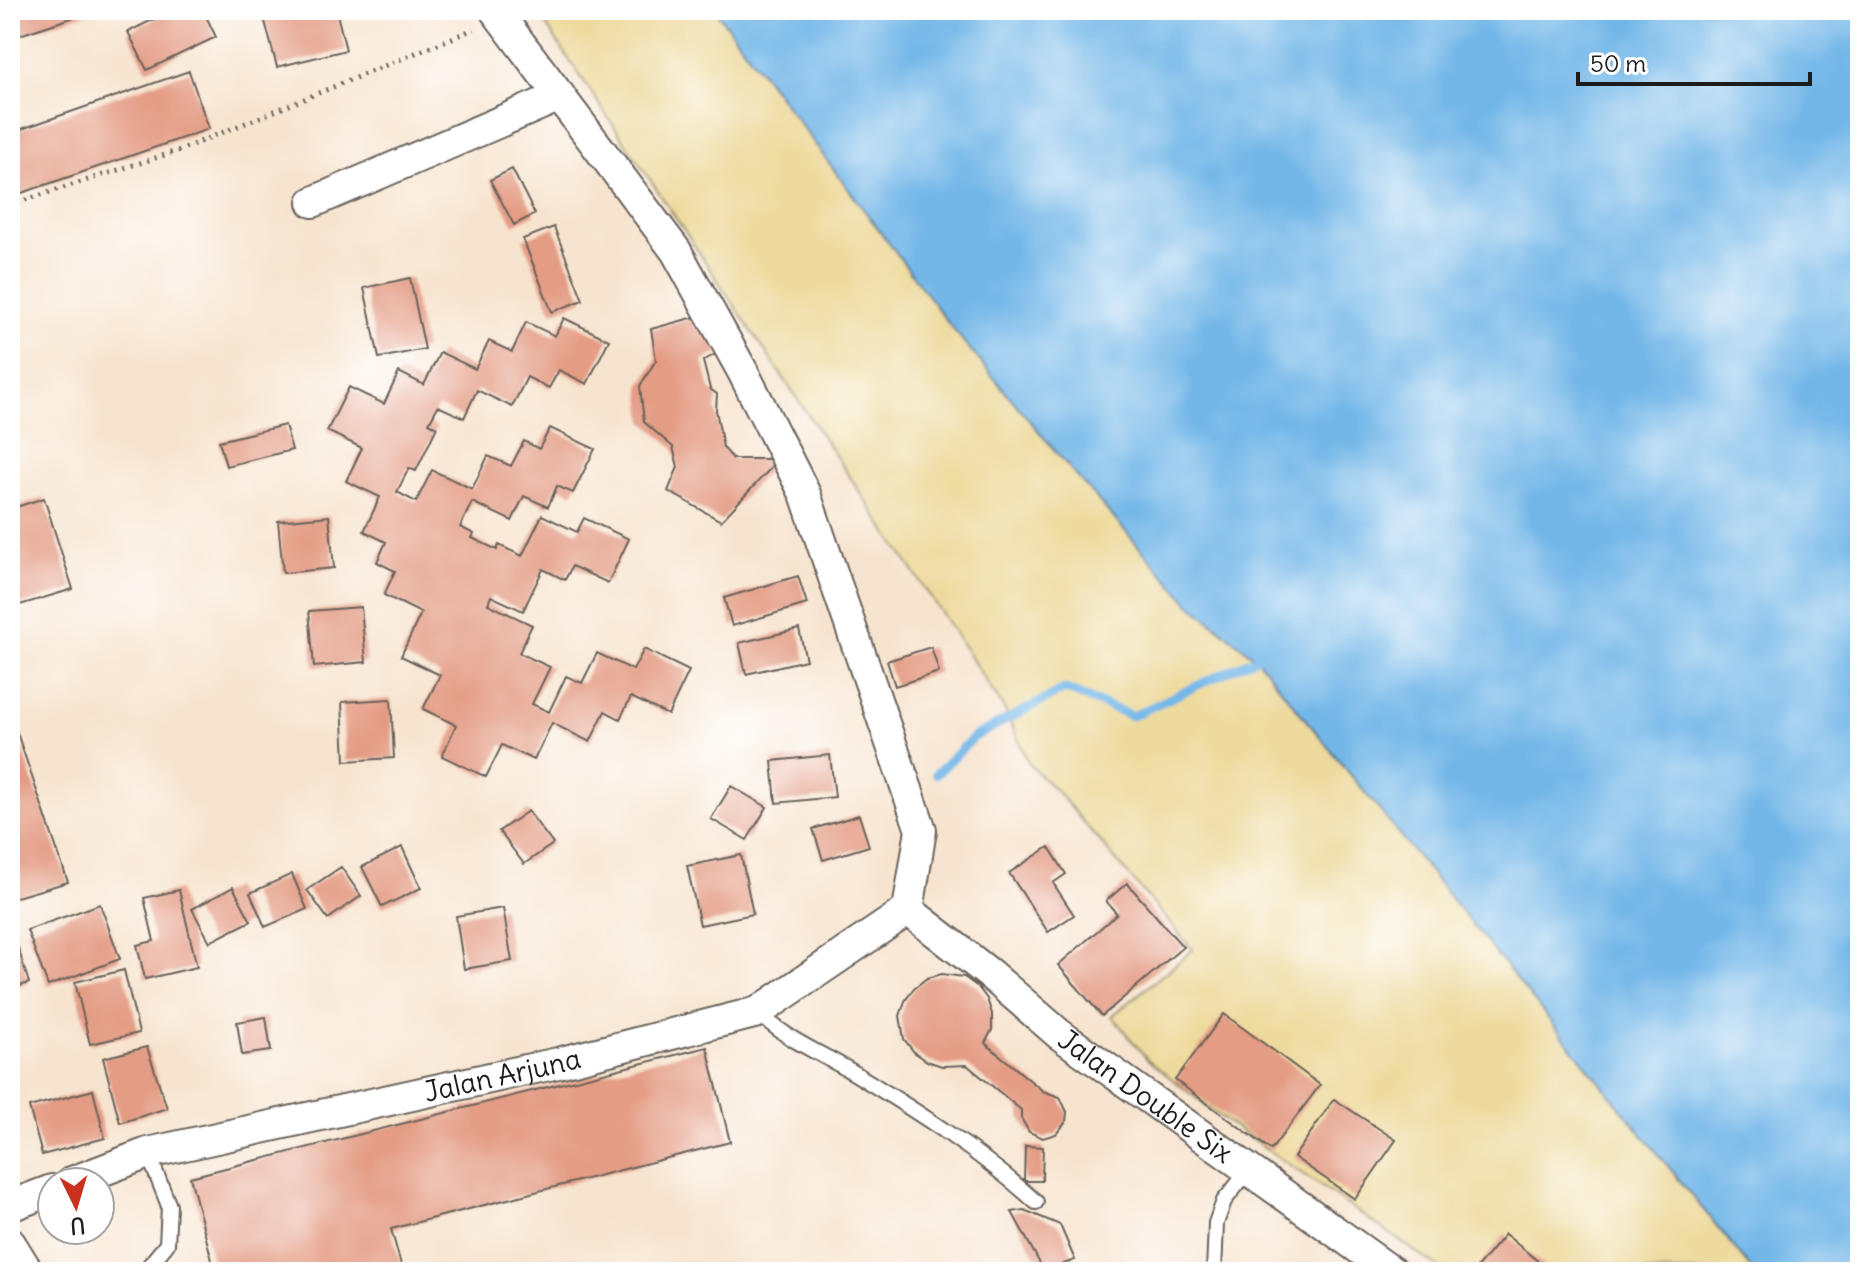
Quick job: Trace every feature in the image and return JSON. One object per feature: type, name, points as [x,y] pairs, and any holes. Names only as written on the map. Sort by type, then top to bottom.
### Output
[{"type":"street","points":[[498,14],[676,251],[743,372],[805,494],[921,830],[908,910]]},
{"type":"street","points":[[313,202],[560,96]]},
{"type":"street","name":"Jalan Arjuna","points":[[114,1166],[148,1153],[558,1063],[758,1012],[908,910]]},
{"type":"street","name":"Jalan Double Six","points":[[908,910],[991,975],[1059,1034],[1392,1272]]},
{"type":"street","points":[[10,1206],[36,1196]]},
{"type":"street","points":[[10,1243],[28,1272]]},
{"type":"lane","points":[[758,1012],[776,1030],[854,1073],[980,1154],[1036,1202]]},
{"type":"lane","points":[[144,1272],[167,1244],[169,1206],[148,1153]]},
{"type":"lane","points":[[1214,1272],[1216,1223],[1224,1201],[1248,1171]]},
{"type":"path","points":[[10,205],[180,150],[498,14]]},
{"type":"sand","points":[[536,10],[715,10],[952,328],[1073,472],[1190,604],[1256,658],[1754,1272],[1445,1272],[1217,1115],[1147,1059],[1112,1016],[1193,950],[1060,795],[1029,764],[1005,710]]},
{"type":"water","points":[[715,10],[1860,10],[1860,1272],[1754,1272],[1256,658],[1190,604],[1073,472],[952,328]]},
{"type":"building","points":[[10,10],[93,10],[93,11],[10,38]]},
{"type":"building","points":[[172,10],[203,10],[216,37],[147,70],[128,32]]},
{"type":"building","points":[[262,10],[336,10],[346,50],[277,67]]},
{"type":"building","points":[[189,71],[209,129],[10,197],[10,133]]},
{"type":"building","points":[[512,169],[535,214],[514,225],[490,180]]},
{"type":"building","points":[[554,227],[583,300],[552,312],[523,239]]},
{"type":"building","points":[[410,278],[425,349],[379,358],[364,288]]},
{"type":"building","points":[[699,316],[719,352],[703,361],[710,389],[717,394],[716,410],[723,447],[733,459],[776,459],[721,521],[668,491],[678,467],[673,447],[644,422],[640,386],[656,360],[651,329]]},
{"type":"building","points":[[564,318],[609,340],[587,384],[559,370],[549,388],[527,377],[512,407],[477,390],[464,418],[438,406],[429,423],[437,427],[416,471],[409,468],[397,492],[416,502],[432,470],[472,489],[488,456],[511,466],[524,441],[539,449],[550,428],[595,449],[573,493],[557,486],[548,507],[524,496],[512,521],[472,502],[460,527],[474,534],[472,538],[497,550],[499,545],[522,556],[542,515],[577,532],[584,518],[629,539],[608,583],[572,566],[565,580],[543,569],[523,611],[491,596],[488,604],[532,625],[519,653],[550,667],[532,704],[549,712],[566,676],[582,683],[597,653],[633,670],[644,649],[689,671],[668,715],[631,697],[620,719],[605,711],[590,742],[552,723],[534,760],[502,745],[486,777],[442,756],[456,725],[423,709],[440,675],[401,656],[421,613],[384,595],[395,571],[377,562],[386,542],[364,531],[380,497],[346,481],[362,448],[327,431],[349,387],[384,404],[399,372],[424,385],[440,352],[475,369],[489,341],[512,352],[526,322],[555,336]]},
{"type":"building","points":[[285,425],[292,450],[226,466],[219,441]]},
{"type":"building","points":[[44,498],[73,589],[10,608],[10,509]]},
{"type":"building","points":[[329,516],[334,568],[283,573],[278,521]]},
{"type":"building","points":[[798,576],[807,604],[732,626],[724,598]]},
{"type":"building","points":[[361,607],[366,662],[314,667],[309,611]]},
{"type":"building","points":[[799,629],[806,660],[746,674],[739,643]]},
{"type":"building","points":[[931,647],[939,672],[895,686],[887,661]]},
{"type":"building","points":[[391,699],[394,758],[345,761],[342,702]]},
{"type":"building","points":[[15,727],[68,882],[10,899],[10,729]]},
{"type":"building","points":[[830,755],[835,797],[776,803],[772,761]]},
{"type":"building","points":[[731,786],[767,807],[747,840],[711,819]]},
{"type":"building","points":[[528,811],[553,844],[524,864],[499,831]]},
{"type":"building","points":[[859,815],[869,846],[823,860],[813,829]]},
{"type":"building","points":[[402,847],[421,888],[382,907],[362,867]]},
{"type":"building","points":[[1049,847],[1066,874],[1053,883],[1074,915],[1048,932],[1009,873]]},
{"type":"building","points":[[741,855],[753,914],[700,925],[687,866]]},
{"type":"building","points":[[341,867],[361,896],[328,919],[307,890]]},
{"type":"building","points":[[292,874],[307,909],[265,927],[250,893]]},
{"type":"building","points":[[1127,883],[1183,947],[1102,1016],[1058,965],[1117,914],[1106,901]]},
{"type":"building","points":[[233,887],[251,921],[210,942],[192,909]]},
{"type":"building","points":[[179,890],[197,967],[145,979],[137,945],[154,941],[144,898]]},
{"type":"building","points":[[100,904],[120,959],[48,986],[27,930]]},
{"type":"building","points":[[503,908],[512,961],[464,969],[456,916]]},
{"type":"building","points":[[10,926],[29,983],[10,989]]},
{"type":"building","points":[[124,970],[139,1033],[90,1044],[75,982]]},
{"type":"building","points":[[942,974],[964,977],[978,987],[987,999],[992,1014],[992,1030],[985,1043],[1043,1091],[1060,1097],[1067,1112],[1066,1122],[1056,1134],[1043,1138],[1029,1132],[1021,1118],[1021,1110],[967,1065],[942,1066],[927,1061],[914,1052],[904,1039],[900,1016],[905,1001],[914,988],[927,978]]},
{"type":"building","points":[[1224,1014],[1320,1085],[1271,1150],[1175,1080]]},
{"type":"building","points":[[266,1017],[271,1051],[242,1055],[237,1022]]},
{"type":"building","points":[[147,1047],[167,1108],[120,1123],[103,1058]]},
{"type":"building","points":[[707,1047],[730,1142],[391,1229],[403,1272],[215,1272],[190,1177]]},
{"type":"building","points":[[93,1090],[105,1138],[42,1155],[29,1107]]},
{"type":"building","points":[[1334,1099],[1396,1140],[1355,1199],[1294,1157]]},
{"type":"building","points":[[1025,1146],[1043,1147],[1042,1181],[1024,1181]]},
{"type":"building","points":[[1024,1210],[1060,1225],[1075,1260],[1044,1271],[1012,1212]]},
{"type":"building","points":[[1505,1234],[1551,1272],[1475,1270]]},
{"type":"waterway","points":[[936,774],[974,737],[1065,689],[1132,716],[1256,658]]}]
